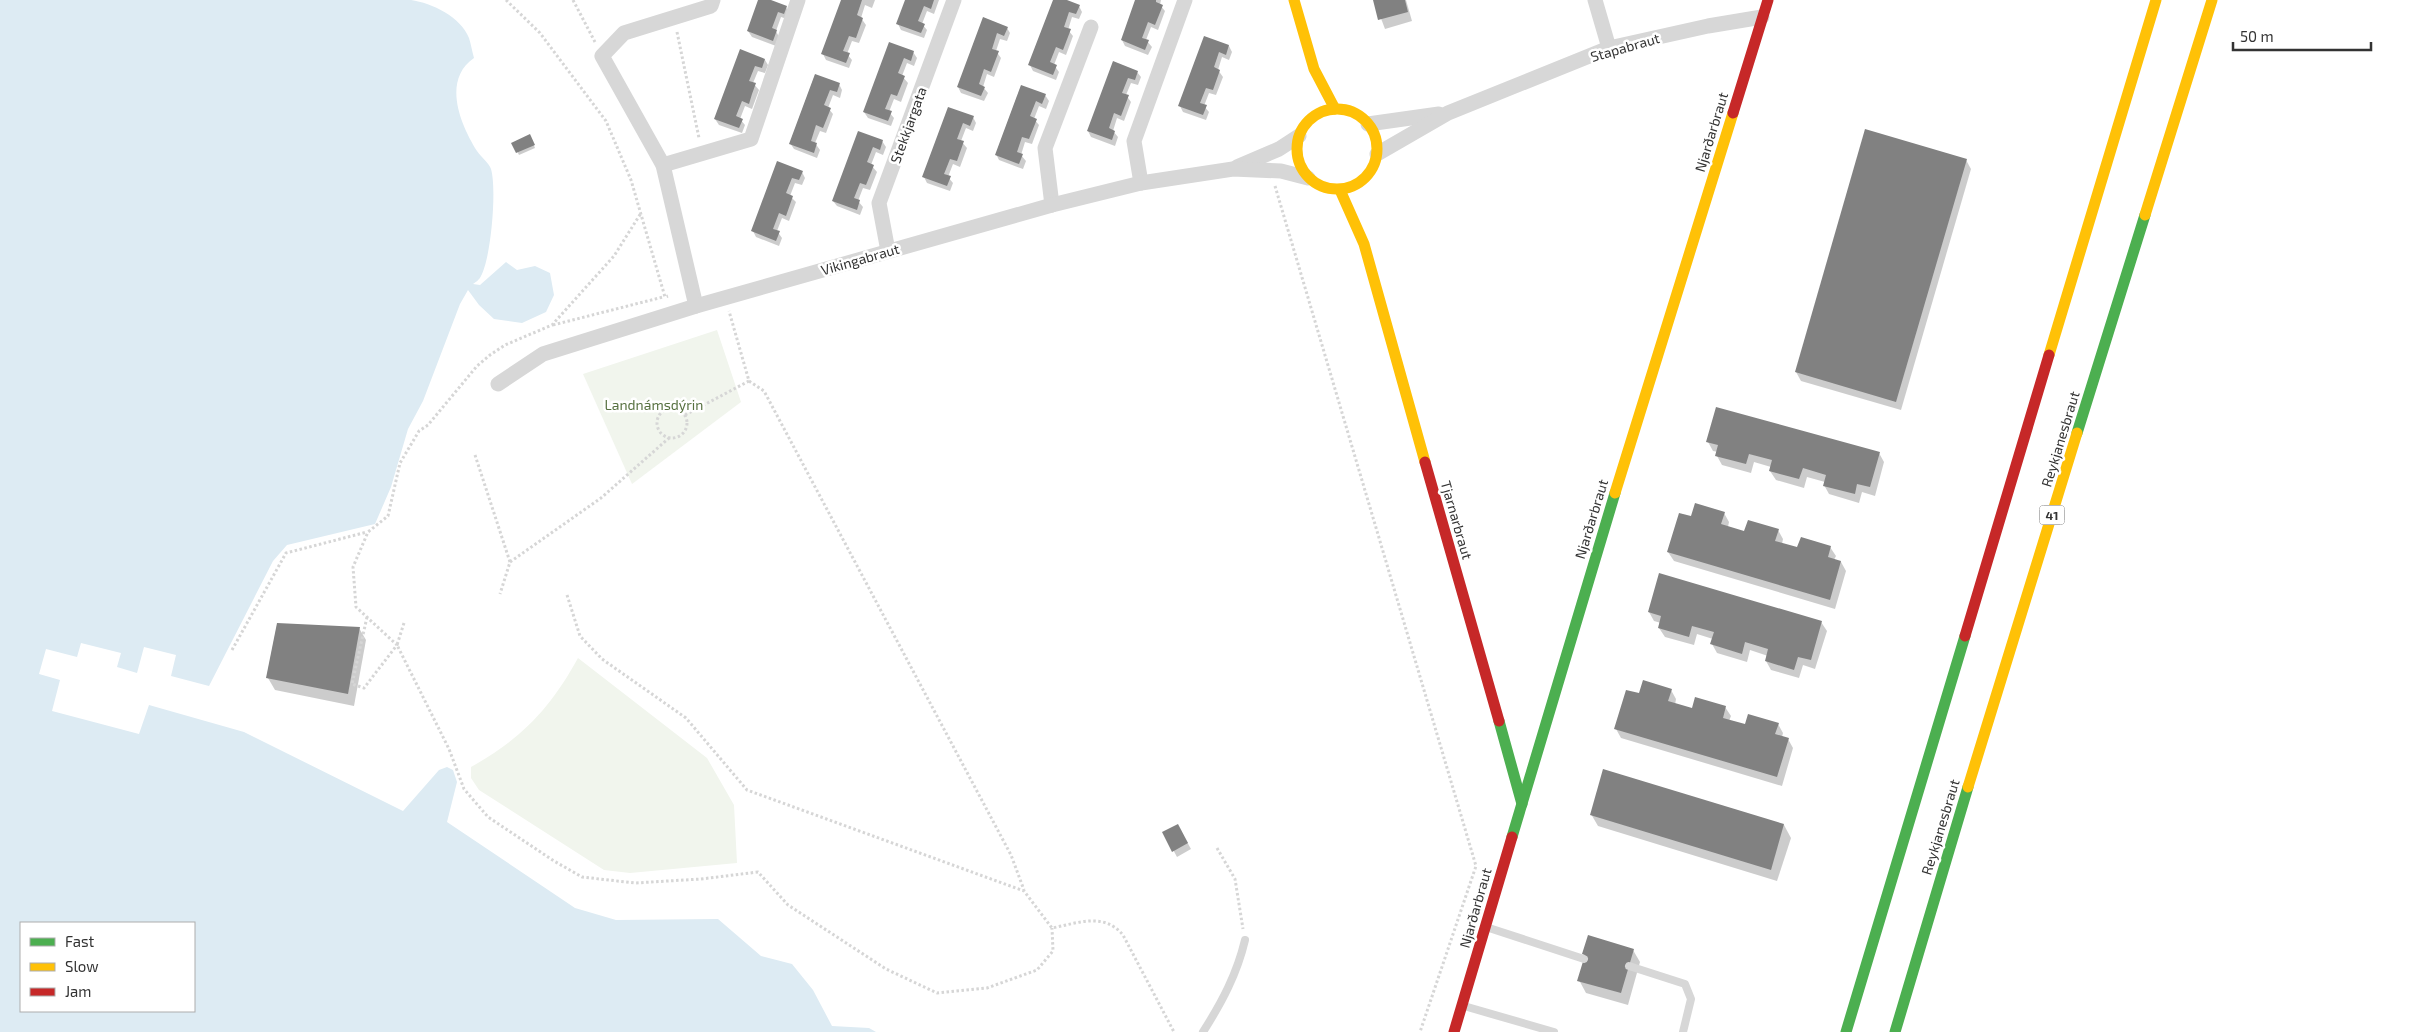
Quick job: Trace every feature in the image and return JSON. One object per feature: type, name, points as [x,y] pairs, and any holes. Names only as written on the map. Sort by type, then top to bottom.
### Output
[{"type":"main road","points":[[1294,0],[1314,69],[1335,109]]},
{"type":"main road","points":[[1762,17],[1768,0]]},
{"type":"main road","points":[[1846,1032],[2156,0]]},
{"type":"main road","name":"Reykjanesbraut","points":[[1895,1032],[1985,730],[2212,0]]},
{"type":"main road","name":"Njarðarbraut","points":[[1454,1032],[1628,450],[1762,17]]},
{"type":"main road","points":[[1312,118],[1314,69]]},
{"type":"main road","points":[[1335,109],[1347,110],[1359,116],[1368,124],[1377,144],[1374,165],[1361,182],[1340,190],[1323,187],[1308,178],[1297,158],[1299,136],[1304,126],[1322,112],[1335,109]]},
{"type":"main road","name":"Tjarnarbraut","points":[[1361,182],[1364,244]]},
{"type":"main road","name":"Tjarnarbraut","points":[[1340,190],[1364,244],[1522,804]]},
{"type":"street","points":[[696,306],[663,165],[602,56],[624,33],[711,6],[713,0]]},
{"type":"street","points":[[663,165],[751,139],[798,0]]},
{"type":"street","name":"Stekkjargata","points":[[888,252],[879,203],[954,0]]},
{"type":"street","points":[[1141,183],[1134,141],[1185,0]]},
{"type":"street","points":[[1595,0],[1609,48]]},
{"type":"street","name":"Stapabraut","points":[[1377,154],[1448,113],[1609,48],[1708,26],[1762,17]]},
{"type":"street","points":[[1052,205],[1045,148],[1091,27]]},
{"type":"street","name":"Stapabraut","points":[[1368,124],[1448,113]]},
{"type":"street","name":"Vikingabraut","points":[[1233,169],[1279,150],[1299,136]]},
{"type":"street","name":"Vikingabraut","points":[[498,384],[543,354],[726,297],[1052,205],[1141,183],[1233,169],[1273,171],[1308,178]]},
{"type":"lane","points":[[1485,927],[1584,959]]},
{"type":"lane","points":[[1203,1032],[1223,1000],[1240,961],[1245,940]]},
{"type":"lane","points":[[1630,966],[1685,984],[1691,999],[1684,1032]]},
{"type":"lane","points":[[1462,1005],[1554,1032]]},
{"type":"path","points":[[506,0],[540,33],[606,122],[631,180],[665,297]]},
{"type":"path","points":[[573,0],[602,56]]},
{"type":"path","points":[[674,17],[703,153]]},
{"type":"path","points":[[1273,171],[1279,203],[1476,866],[1420,1032]]},
{"type":"path","points":[[552,325],[614,256],[641,213]]},
{"type":"path","points":[[232,650],[286,553],[368,532],[388,516],[400,463],[419,431],[428,425],[477,366],[490,354],[552,325],[692,290]]},
{"type":"path","points":[[368,532],[352,567],[356,607],[397,645],[449,749],[464,789],[475,804],[488,817],[554,861],[582,877],[635,883],[701,879],[758,872],[788,904],[886,969],[937,993],[987,988],[1038,970],[1053,951],[1052,928],[1024,891],[1011,855],[764,391],[749,381],[726,297]]},
{"type":"path","points":[[685,415],[749,381]]},
{"type":"path","points":[[510,562],[601,498],[669,438],[678,437],[686,429],[685,415],[681,410],[671,407],[661,411],[656,420],[659,432],[669,438]]},
{"type":"path","points":[[475,455],[510,562],[500,594]]},
{"type":"path","points":[[567,595],[580,636],[602,659],[686,718],[747,790],[1024,891]]},
{"type":"path","points":[[367,617],[352,684],[364,688],[397,645],[404,623]]},
{"type":"path","points":[[1216,848],[1235,879],[1245,940]]},
{"type":"path","points":[[1052,928],[1093,920],[1110,923],[1117,929],[1174,1032]]},
{"type":"green space","name":"Landnámsdýrin","points":[[717,330],[741,402],[632,484],[583,374]]},
{"type":"green space","points":[[578,658],[707,758],[734,805],[737,863],[630,873],[604,870],[479,790],[471,778],[471,767],[505,745],[533,721],[556,693]]},
{"type":"shaded area","points":[[0,0],[411,0],[428,4],[445,12],[460,24],[469,38],[474,58],[464,67],[459,78],[456,90],[457,103],[465,128],[477,151],[490,167],[493,179],[492,223],[488,255],[480,277],[473,284],[480,285],[506,262],[517,270],[535,266],[550,273],[554,295],[546,312],[522,323],[494,319],[479,305],[468,290],[460,304],[423,401],[408,429],[391,487],[375,524],[287,545],[273,561],[209,686],[171,676],[176,655],[144,647],[137,673],[117,667],[121,653],[81,643],[77,657],[46,649],[39,674],[60,680],[52,711],[139,734],[149,705],[244,732],[403,811],[439,770],[447,767],[453,770],[457,782],[447,822],[575,908],[616,920],[718,919],[761,956],[792,964],[813,990],[832,1026],[869,1028],[876,1032],[0,1032]]},
{"type":"building","points":[[758,0],[771,0],[787,6],[784,14],[778,12],[772,28],[777,30],[773,41],[747,31]]},
{"type":"building","points":[[841,0],[862,0],[857,15],[863,18],[856,38],[849,36],[843,51],[850,53],[846,63],[821,54]]},
{"type":"building","points":[[905,0],[934,0],[931,9],[924,6],[918,21],[925,24],[921,33],[896,24]]},
{"type":"building","points":[[1053,0],[1067,0],[1080,5],[1076,14],[1069,12],[1064,27],[1071,29],[1063,50],[1056,47],[1050,62],[1057,65],[1053,75],[1028,65]]},
{"type":"building","points":[[1135,0],[1156,0],[1156,2],[1163,5],[1155,25],[1148,22],[1142,38],[1149,40],[1145,50],[1121,40]]},
{"type":"building","points":[[1373,0],[1405,0],[1408,12],[1378,20]]},
{"type":"building","points":[[983,17],[1008,27],[1004,36],[997,33],[992,49],[999,51],[991,72],[984,69],[979,84],[985,87],[981,96],[957,87]]},
{"type":"building","points":[[1204,36],[1229,45],[1226,55],[1219,52],[1214,67],[1220,70],[1213,90],[1206,88],[1200,103],[1207,105],[1203,115],[1178,106]]},
{"type":"building","points":[[889,42],[914,51],[911,61],[904,58],[898,73],[905,76],[897,96],[891,94],[885,109],[892,111],[888,121],[863,112]]},
{"type":"building","points":[[740,49],[765,59],[762,68],[755,66],[749,81],[756,83],[749,104],[742,101],[736,116],[743,119],[739,128],[714,119]]},
{"type":"building","points":[[1113,61],[1138,71],[1135,80],[1128,78],[1122,93],[1129,95],[1121,116],[1114,113],[1109,128],[1115,131],[1112,140],[1087,131]]},
{"type":"building","points":[[815,74],[840,83],[837,92],[830,90],[824,105],[831,108],[823,128],[816,125],[811,141],[817,143],[814,153],[789,144]]},
{"type":"building","points":[[1021,85],[1046,94],[1042,104],[1036,101],[1030,116],[1037,119],[1029,139],[1022,137],[1017,152],[1023,154],[1019,164],[995,155]]},
{"type":"building","points":[[948,107],[974,116],[970,126],[963,123],[957,139],[964,141],[957,161],[950,159],[944,174],[951,176],[947,186],[922,177]]},
{"type":"building","points":[[1865,129],[1967,159],[1896,402],[1795,372]]},
{"type":"building","points":[[858,131],[883,140],[880,150],[873,147],[867,162],[874,165],[866,185],[860,183],[854,198],[860,200],[857,210],[832,201]]},
{"type":"building","points":[[530,134],[535,145],[516,153],[511,143]]},
{"type":"building","points":[[777,161],[803,171],[799,180],[792,178],[786,193],[793,196],[786,216],[779,213],[773,229],[780,231],[776,241],[751,231]]},
{"type":"building","points":[[1716,407],[1880,452],[1870,487],[1857,484],[1855,494],[1823,486],[1826,475],[1803,468],[1799,479],[1769,471],[1772,460],[1749,454],[1746,464],[1715,456],[1718,445],[1706,442]]},
{"type":"building","points":[[1695,503],[1725,512],[1721,524],[1744,531],[1748,520],[1779,529],[1775,541],[1797,547],[1801,537],[1831,546],[1828,557],[1841,561],[1830,600],[1667,552],[1679,513],[1691,516]]},
{"type":"building","points":[[1659,573],[1822,621],[1811,660],[1798,657],[1794,670],[1765,661],[1768,649],[1745,642],[1742,654],[1710,644],[1714,632],[1692,626],[1689,637],[1658,628],[1661,616],[1648,612]]},
{"type":"building","points":[[277,623],[360,627],[348,694],[266,678]]},
{"type":"building","points":[[1643,680],[1672,689],[1668,701],[1692,708],[1695,697],[1726,706],[1723,718],[1745,724],[1748,714],[1779,723],[1775,734],[1789,738],[1777,777],[1614,729],[1626,690],[1639,693]]},
{"type":"building","points":[[1603,769],[1784,824],[1771,870],[1590,815]]},
{"type":"building","points":[[1178,824],[1188,843],[1172,852],[1162,832]]},
{"type":"building","points":[[1588,935],[1634,949],[1621,993],[1577,981],[1585,955],[1582,954]]},
{"type":"traffic: fast","points":[[2077,433],[2145,215]]},
{"type":"traffic: fast","points":[[1512,837],[1615,493]]},
{"type":"traffic: fast","points":[[1846,1032],[1965,636]]},
{"type":"traffic: fast","points":[[1499,721],[1522,804]]},
{"type":"traffic: fast","points":[[1895,1032],[1968,787]]},
{"type":"traffic: slow","points":[[1294,0],[1314,69],[1335,109]]},
{"type":"traffic: slow","points":[[2049,355],[2156,0]]},
{"type":"traffic: slow","points":[[2145,215],[2212,0]]},
{"type":"traffic: slow","points":[[1337,109],[1352,112],[1365,121],[1374,134],[1377,149],[1374,164],[1365,177],[1352,186],[1337,189],[1322,186],[1309,177],[1300,164],[1297,149],[1300,134],[1309,121],[1322,112],[1337,109]]},
{"type":"traffic: slow","points":[[1615,493],[1733,113]]},
{"type":"traffic: slow","points":[[1340,190],[1364,244],[1425,462]]},
{"type":"traffic: slow","points":[[1968,787],[2077,433]]},
{"type":"traffic: jam","points":[[1733,113],[1768,0]]},
{"type":"traffic: jam","points":[[1965,636],[2049,355]]},
{"type":"traffic: jam","points":[[1425,462],[1499,721]]},
{"type":"traffic: jam","points":[[1454,1032],[1512,837]]}]
